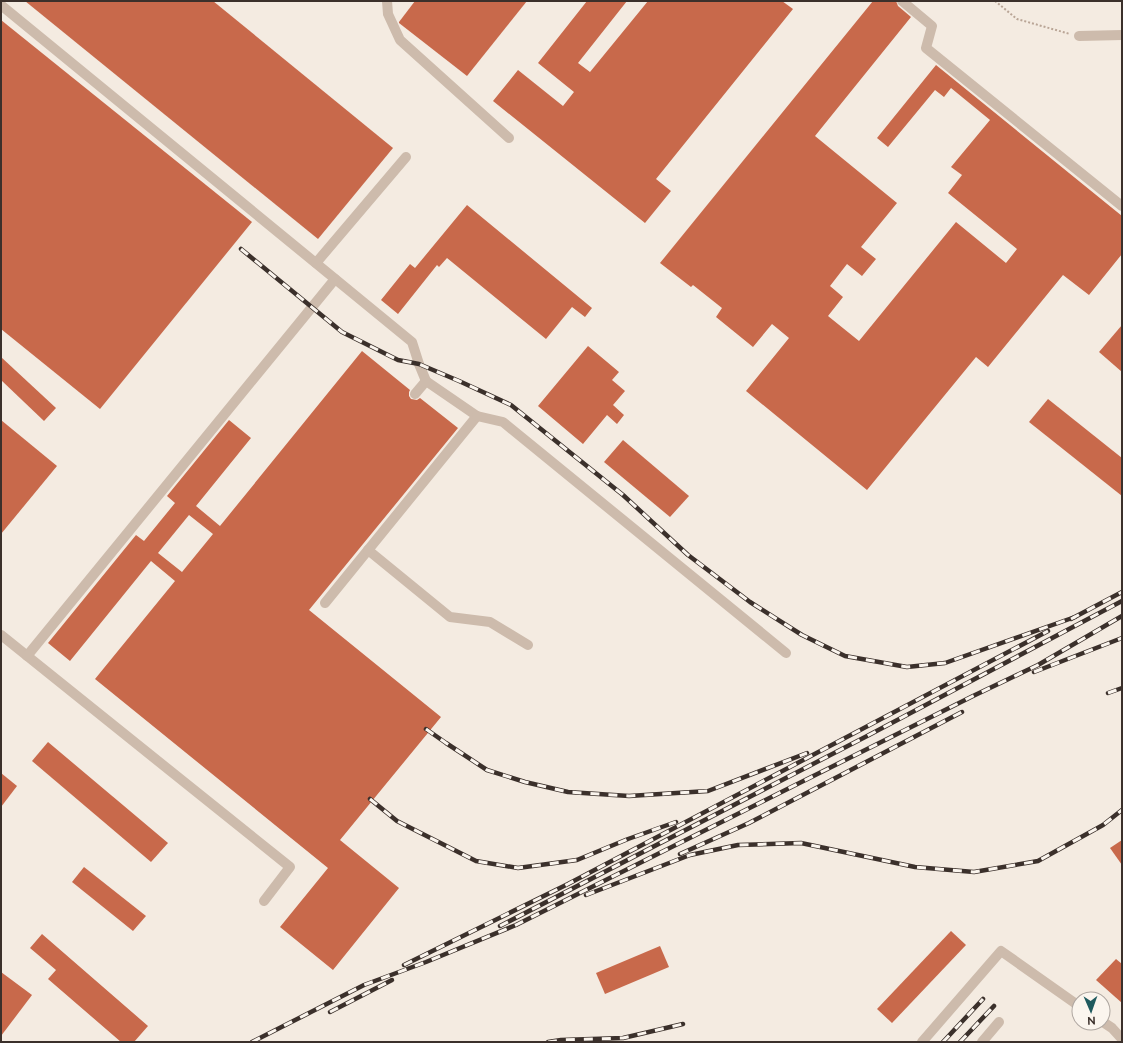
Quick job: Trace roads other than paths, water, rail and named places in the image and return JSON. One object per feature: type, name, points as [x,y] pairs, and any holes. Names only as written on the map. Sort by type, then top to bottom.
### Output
[{"type":"lane","points":[[387,1],[388,14],[400,40],[509,138]]},
{"type":"lane","points":[[902,1],[932,26],[926,48],[1122,206]]},
{"type":"lane","points":[[1,5],[412,342],[426,381],[477,416],[503,422],[786,653]]},
{"type":"lane","points":[[1079,36],[1122,35]]},
{"type":"lane","points":[[316,263],[406,156]]},
{"type":"lane","points":[[27,656],[335,279]]},
{"type":"lane","points":[[415,394],[426,381]]},
{"type":"lane","points":[[325,603],[477,416]]},
{"type":"lane","points":[[368,550],[450,617],[490,622],[528,645]]},
{"type":"lane","points":[[1,635],[290,867],[264,901]]},
{"type":"lane","points":[[922,1042],[1001,951],[1071,1000]]},
{"type":"lane","points":[[982,1042],[999,1022]]},
{"type":"lane","points":[[1111,1027],[1122,1039]]},
{"type":"railway","points":[[241,249],[342,332],[398,360],[419,364],[511,405],[623,495],[688,555],[750,602],[802,635],[845,656],[907,667],[945,663],[1075,617]]},
{"type":"railway","points":[[1071,619],[1122,592]]},
{"type":"railway","points":[[500,926],[869,735],[1122,601]]},
{"type":"railway","points":[[252,1042],[364,985],[426,962],[516,925],[973,696],[1038,665],[1122,616]]},
{"type":"railway","points":[[404,965],[568,884],[1048,631]]},
{"type":"railway","points":[[1034,672],[1122,638]]},
{"type":"railway","points":[[1108,693],[1122,688]]},
{"type":"railway","points":[[680,854],[749,823],[962,712]]},
{"type":"railway","points":[[426,729],[487,770],[525,782],[568,792],[629,796],[708,791],[807,753]]},
{"type":"railway","points":[[370,799],[397,821],[476,861],[518,868],[577,860],[628,839],[676,822]]},
{"type":"railway","points":[[586,895],[690,855],[738,845],[801,843],[915,867],[974,872],[1038,861],[1103,825],[1122,810]]},
{"type":"railway","points":[[330,1012],[392,980]]},
{"type":"railway","points":[[943,1042],[983,999]]},
{"type":"railway","points":[[960,1042],[994,1006]]},
{"type":"railway","points":[[548,1042],[561,1040],[623,1038],[683,1024]]}]
